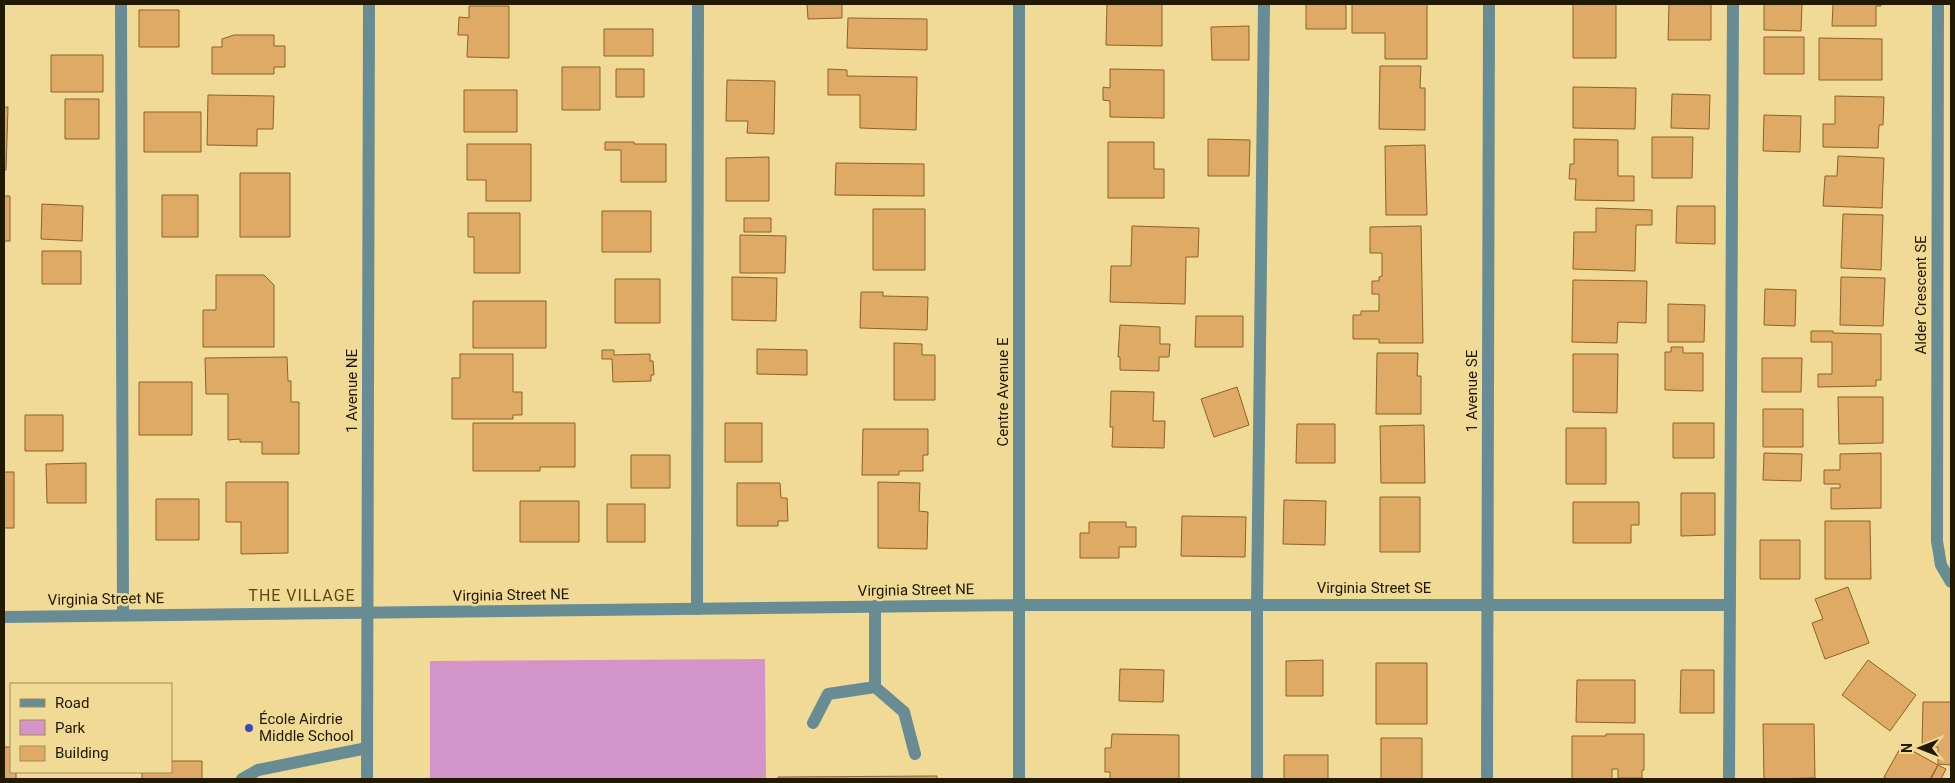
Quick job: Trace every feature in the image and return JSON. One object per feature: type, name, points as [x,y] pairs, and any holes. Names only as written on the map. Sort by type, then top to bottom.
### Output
[{"type":"street","points":[[121,4],[122,615]]},
{"type":"street","name":"1 Avenue NE","points":[[367,779],[369,4]]},
{"type":"street","points":[[697,609],[698,4]]},
{"type":"street","name":"Centre Avenue E","points":[[1019,4],[1019,779]]},
{"type":"street","points":[[1257,779],[1257,605],[1264,4]]},
{"type":"street","name":"1 Avenue SE","points":[[1487,779],[1489,4]]},
{"type":"street","points":[[1729,779],[1732,4]]},
{"type":"street","name":"Alder Crescent SE","points":[[1938,4],[1936,541],[1941,565],[1951,582]]},
{"type":"street","name":"Virginia Street SE","points":[[1019,605],[1730,604]]},
{"type":"street","name":"Virginia Street NE","points":[[4,617],[1019,605]]},
{"type":"street","points":[[875,606],[875,686],[904,712],[916,754]]},
{"type":"street","points":[[813,723],[828,694],[875,686]]},
{"type":"street","points":[[242,779],[258,770],[367,748]]},
{"type":"green space","points":[[765,659],[766,779],[430,779],[430,661]]},
{"type":"building","points":[[807,4],[842,4],[842,18],[808,19]]},
{"type":"building","points":[[1107,4],[1162,4],[1162,46],[1106,45]]},
{"type":"building","points":[[1306,4],[1346,4],[1346,29],[1306,29]]},
{"type":"building","points":[[1352,4],[1427,4],[1427,59],[1385,59],[1385,33],[1352,33]]},
{"type":"building","points":[[1573,4],[1616,4],[1616,58],[1573,58]]},
{"type":"building","points":[[1669,4],[1711,4],[1711,40],[1668,40]]},
{"type":"building","points":[[1764,4],[1802,4],[1801,31],[1764,30]]},
{"type":"building","points":[[1833,4],[1881,4],[1881,6],[1876,6],[1876,26],[1832,26]]},
{"type":"building","points":[[469,6],[509,6],[509,58],[467,57],[468,35],[458,35],[459,17],[469,18]]},
{"type":"building","points":[[139,10],[179,10],[179,47],[139,47]]},
{"type":"building","points":[[848,18],[927,19],[927,50],[847,48]]},
{"type":"building","points":[[1249,26],[1249,60],[1212,60],[1211,27]]},
{"type":"building","points":[[604,29],[653,29],[653,56],[604,56]]},
{"type":"building","points":[[234,35],[274,35],[274,46],[285,46],[285,67],[274,67],[274,74],[212,74],[212,47],[222,47],[222,39]]},
{"type":"building","points":[[1764,37],[1804,37],[1804,74],[1764,74]]},
{"type":"building","points":[[1819,38],[1882,39],[1882,80],[1819,80]]},
{"type":"building","points":[[51,55],[103,55],[103,92],[51,92]]},
{"type":"building","points":[[1380,66],[1421,66],[1420,88],[1425,88],[1425,130],[1379,129]]},
{"type":"building","points":[[562,67],[600,67],[600,110],[562,110]]},
{"type":"building","points":[[616,69],[644,69],[644,97],[616,97]]},
{"type":"building","points":[[828,69],[847,70],[847,76],[917,77],[916,130],[860,128],[860,95],[828,95]]},
{"type":"building","points":[[1110,69],[1164,70],[1164,118],[1110,117],[1110,101],[1103,100],[1103,87],[1110,88]]},
{"type":"building","points":[[727,80],[775,81],[774,134],[747,133],[748,121],[726,121]]},
{"type":"building","points":[[1573,87],[1636,88],[1635,129],[1573,128]]},
{"type":"building","points":[[464,90],[517,90],[517,132],[464,132]]},
{"type":"building","points":[[1672,94],[1710,95],[1709,129],[1671,128]]},
{"type":"building","points":[[208,95],[274,96],[273,129],[257,129],[257,146],[207,145]]},
{"type":"building","points":[[1835,96],[1884,97],[1883,125],[1879,125],[1878,148],[1823,147],[1823,124],[1835,124]]},
{"type":"building","points":[[65,99],[99,99],[99,139],[65,139]]},
{"type":"building","points":[[4,107],[8,107],[6,170],[4,170]]},
{"type":"building","points":[[144,112],[201,112],[201,152],[144,152]]},
{"type":"building","points":[[1764,115],[1801,116],[1800,152],[1763,151]]},
{"type":"building","points":[[1652,137],[1693,137],[1692,178],[1652,178]]},
{"type":"building","points":[[1208,139],[1250,140],[1249,176],[1208,176]]},
{"type":"building","points":[[1574,139],[1618,140],[1618,176],[1634,176],[1634,201],[1575,200],[1576,179],[1569,179],[1570,164],[1574,164]]},
{"type":"building","points":[[605,142],[666,144],[666,182],[621,182],[621,150],[605,150]]},
{"type":"building","points":[[1108,142],[1154,142],[1154,169],[1164,169],[1164,198],[1108,198]]},
{"type":"building","points":[[467,144],[531,144],[531,201],[486,201],[486,180],[467,180]]},
{"type":"building","points":[[1425,145],[1427,215],[1386,215],[1385,146]]},
{"type":"building","points":[[1838,156],[1884,158],[1882,208],[1823,206],[1825,176],[1837,176]]},
{"type":"building","points":[[769,157],[769,201],[726,201],[726,158]]},
{"type":"building","points":[[836,163],[924,164],[924,196],[835,195]]},
{"type":"building","points":[[240,173],[290,173],[290,237],[240,237]]},
{"type":"building","points":[[162,195],[198,195],[198,237],[162,237]]},
{"type":"building","points":[[4,196],[10,196],[10,241],[4,241]]},
{"type":"building","points":[[42,204],[83,206],[82,241],[41,239]]},
{"type":"building","points":[[1677,206],[1715,206],[1715,244],[1676,243]]},
{"type":"building","points":[[1596,208],[1652,210],[1652,225],[1636,225],[1635,271],[1573,269],[1574,232],[1596,232]]},
{"type":"building","points":[[873,209],[925,209],[925,270],[873,270]]},
{"type":"building","points":[[602,211],[651,211],[651,252],[602,252]]},
{"type":"building","points":[[468,213],[520,213],[520,273],[474,273],[474,237],[468,237]]},
{"type":"building","points":[[1843,214],[1883,215],[1881,270],[1841,268]]},
{"type":"building","points":[[744,218],[771,218],[771,232],[744,232]]},
{"type":"building","points":[[1132,226],[1199,228],[1198,257],[1186,257],[1185,304],[1110,302],[1111,266],[1131,266]]},
{"type":"building","points":[[1421,226],[1423,343],[1379,343],[1379,339],[1353,339],[1353,315],[1361,315],[1361,311],[1379,311],[1379,294],[1372,294],[1372,281],[1379,281],[1379,277],[1382,276],[1382,253],[1370,253],[1370,227]]},
{"type":"building","points":[[740,235],[786,236],[785,273],[740,273]]},
{"type":"building","points":[[42,251],[81,251],[81,284],[42,284]]},
{"type":"building","points":[[216,275],[264,275],[274,285],[274,347],[203,347],[203,310],[216,310]]},
{"type":"building","points":[[732,277],[777,278],[776,321],[732,320]]},
{"type":"building","points":[[1841,277],[1885,278],[1883,326],[1840,325]]},
{"type":"building","points":[[615,279],[660,279],[660,323],[615,323]]},
{"type":"building","points":[[1573,280],[1647,281],[1646,323],[1618,322],[1617,343],[1572,342]]},
{"type":"building","points":[[1765,289],[1796,290],[1795,326],[1764,325]]},
{"type":"building","points":[[861,292],[883,292],[883,296],[928,297],[927,330],[860,328]]},
{"type":"building","points":[[473,301],[546,301],[546,348],[473,348]]},
{"type":"building","points":[[1668,304],[1705,305],[1704,342],[1668,342]]},
{"type":"building","points":[[1196,316],[1243,316],[1243,347],[1195,347]]},
{"type":"building","points":[[1120,325],[1160,327],[1160,344],[1170,344],[1169,357],[1159,357],[1159,371],[1120,370],[1120,357],[1118,357]]},
{"type":"building","points":[[1811,331],[1881,334],[1881,380],[1876,380],[1876,386],[1818,387],[1818,374],[1832,374],[1832,342],[1811,342]]},
{"type":"building","points":[[894,343],[922,344],[922,355],[935,355],[935,400],[894,400]]},
{"type":"building","points":[[1671,347],[1683,347],[1683,353],[1703,353],[1703,391],[1665,390],[1665,352],[1671,352]]},
{"type":"building","points":[[757,349],[807,350],[807,375],[757,374]]},
{"type":"building","points":[[602,350],[614,350],[614,355],[650,354],[650,361],[653,361],[654,375],[651,375],[651,381],[613,382],[612,359],[602,359]]},
{"type":"building","points":[[1377,353],[1418,353],[1417,376],[1421,376],[1421,414],[1376,414]]},
{"type":"building","points":[[460,354],[513,354],[513,392],[522,392],[522,415],[513,415],[513,419],[452,419],[452,378],[460,378]]},
{"type":"building","points":[[1573,354],[1618,354],[1617,413],[1573,412]]},
{"type":"building","points":[[287,357],[288,381],[291,381],[291,402],[299,402],[299,454],[262,454],[262,442],[240,442],[240,439],[228,440],[228,394],[206,394],[205,358]]},
{"type":"building","points":[[1762,358],[1802,358],[1801,392],[1762,392]]},
{"type":"building","points":[[139,382],[192,382],[192,435],[139,435]]},
{"type":"building","points":[[1237,387],[1249,425],[1214,437],[1201,399]]},
{"type":"building","points":[[1111,391],[1154,392],[1153,421],[1165,421],[1164,448],[1112,447],[1113,427],[1110,427]]},
{"type":"building","points":[[1838,397],[1883,397],[1883,443],[1839,444]]},
{"type":"building","points":[[1763,409],[1803,409],[1803,447],[1763,447]]},
{"type":"building","points":[[25,415],[63,415],[63,451],[25,451]]},
{"type":"building","points":[[473,423],[575,423],[575,467],[540,467],[540,471],[473,471]]},
{"type":"building","points":[[725,423],[762,423],[762,462],[725,462]]},
{"type":"building","points":[[1673,423],[1714,423],[1714,458],[1673,458]]},
{"type":"building","points":[[1297,424],[1335,424],[1335,463],[1296,463]]},
{"type":"building","points":[[1424,425],[1425,483],[1381,483],[1380,426]]},
{"type":"building","points":[[1566,428],[1606,428],[1606,484],[1566,484]]},
{"type":"building","points":[[863,429],[928,429],[928,455],[923,455],[923,471],[899,471],[899,475],[862,475]]},
{"type":"building","points":[[1764,453],[1802,454],[1801,481],[1763,480]]},
{"type":"building","points":[[1881,453],[1881,508],[1831,509],[1831,488],[1840,488],[1840,484],[1824,484],[1824,470],[1840,470],[1840,454]]},
{"type":"building","points":[[631,455],[670,455],[670,488],[631,488]]},
{"type":"building","points":[[86,463],[86,503],[47,503],[46,464]]},
{"type":"building","points":[[4,472],[14,472],[14,528],[4,528]]},
{"type":"building","points":[[226,482],[288,482],[288,553],[241,554],[241,522],[226,522]]},
{"type":"building","points":[[878,482],[920,483],[919,511],[928,512],[927,549],[878,548]]},
{"type":"building","points":[[737,483],[780,483],[781,498],[787,498],[788,521],[778,521],[778,526],[737,526]]},
{"type":"building","points":[[1681,493],[1715,493],[1715,535],[1681,536]]},
{"type":"building","points":[[1380,497],[1420,497],[1420,552],[1380,552]]},
{"type":"building","points":[[156,499],[199,499],[199,540],[156,540]]},
{"type":"building","points":[[1284,500],[1326,501],[1325,545],[1283,544]]},
{"type":"building","points":[[520,501],[579,501],[579,542],[520,542]]},
{"type":"building","points":[[1573,502],[1639,502],[1639,525],[1631,525],[1631,543],[1573,543]]},
{"type":"building","points":[[607,504],[645,504],[645,542],[607,542]]},
{"type":"building","points":[[1182,516],[1246,517],[1245,557],[1181,556]]},
{"type":"building","points":[[1825,521],[1870,521],[1871,579],[1825,579]]},
{"type":"building","points":[[1089,522],[1126,522],[1126,527],[1136,527],[1136,547],[1119,547],[1119,558],[1080,558],[1080,533],[1089,533]]},
{"type":"building","points":[[1760,540],[1800,540],[1800,579],[1760,579]]},
{"type":"building","points":[[1848,587],[1869,643],[1825,659],[1812,623],[1823,619],[1815,599]]},
{"type":"building","points":[[1323,660],[1323,696],[1286,696],[1286,661]]},
{"type":"building","points":[[1868,660],[1916,695],[1890,731],[1842,695]]},
{"type":"building","points":[[1376,663],[1427,663],[1427,724],[1376,724]]},
{"type":"building","points":[[1120,669],[1164,670],[1163,702],[1119,701]]},
{"type":"building","points":[[1681,670],[1714,670],[1714,713],[1680,713]]},
{"type":"building","points":[[1577,680],[1635,680],[1635,723],[1576,722]]},
{"type":"building","points":[[1923,702],[1951,702],[1951,765],[1938,764],[1938,747],[1922,747]]},
{"type":"building","points":[[1763,724],[1814,724],[1815,778],[1764,779]]},
{"type":"building","points":[[1112,734],[1179,735],[1179,779],[1110,779],[1110,772],[1105,772],[1105,748],[1111,748]]},
{"type":"building","points":[[1606,734],[1644,734],[1644,770],[1642,770],[1642,778],[1618,778],[1618,769],[1612,769],[1612,779],[1572,779],[1572,736],[1606,736]]},
{"type":"building","points":[[1381,738],[1422,738],[1422,779],[1381,779]]},
{"type":"building","points":[[1902,745],[1938,765],[1930,779],[1888,779],[1884,777]]},
{"type":"building","points":[[4,747],[10,747],[10,773],[16,773],[16,779],[4,779]]},
{"type":"building","points":[[1284,755],[1328,755],[1328,779],[1284,779]]},
{"type":"building","points":[[172,761],[202,761],[202,779],[142,779],[142,773],[172,773]]},
{"type":"building","points":[[1938,765],[1946,769],[1941,779],[1931,779]]},
{"type":"building","points":[[937,776],[937,779],[778,779],[778,777]]},
{"type":"place","name":"École Airdrie Middle School","points":[[249,728]]},
{"type":"district","name":"THE VILLAGE","points":[[302,595]]}]
